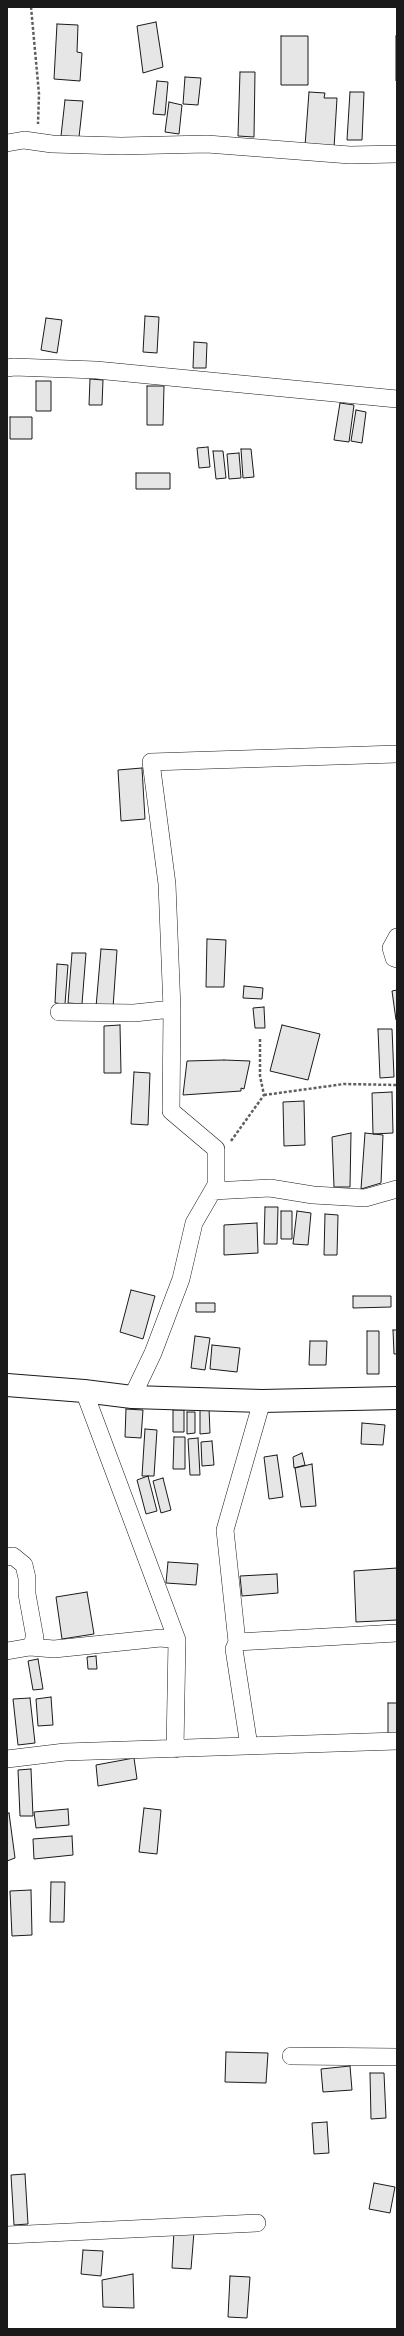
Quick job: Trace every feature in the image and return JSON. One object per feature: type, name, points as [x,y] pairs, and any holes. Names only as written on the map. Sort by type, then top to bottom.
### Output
[{"type":"street","points":[[7,143],[24,140],[121,146],[207,144],[350,155],[397,154]]},
{"type":"street","points":[[7,368],[14,366],[96,370],[397,399]]},
{"type":"street","points":[[132,1398],[181,1279],[194,1224],[216,1185],[216,1149],[171,1111],[172,1009],[167,884],[152,762],[397,754]]},
{"type":"street","points":[[397,937],[391,948],[394,958],[397,959]]},
{"type":"street","points":[[59,1012],[134,1013],[172,1009]]},
{"type":"street","points":[[213,1191],[270,1188],[313,1195],[365,1198],[397,1189]]},
{"type":"street","points":[[7,1385],[84,1391],[132,1398],[262,1401],[397,1398]]},
{"type":"street","points":[[84,1391],[177,1640],[175,1748]]},
{"type":"street","points":[[249,1746],[234,1649],[237,1642],[225,1530],[262,1401]]},
{"type":"street","points":[[7,1557],[13,1556],[24,1566],[35,1638],[30,1647]]},
{"type":"street","points":[[237,1642],[397,1634]]},
{"type":"street","points":[[7,1651],[30,1647],[54,1649],[161,1638],[177,1640]]},
{"type":"street","points":[[7,1759],[65,1752],[397,1741]]},
{"type":"street","points":[[291,2056],[397,2057]]},
{"type":"street","points":[[7,2234],[257,2223]]},
{"type":"path","points":[[31,7],[39,94],[37,142]]},
{"type":"path","points":[[260,1039],[260,1076],[264,1095]]},
{"type":"path","points":[[216,1149],[232,1140],[264,1095],[344,1084],[397,1085]]},
{"type":"building","points":[[156,22],[163,67],[143,73],[137,26]]},
{"type":"building","points":[[57,24],[78,25],[77,52],[82,53],[80,81],[54,79]]},
{"type":"building","points":[[281,36],[308,36],[308,85],[281,85]]},
{"type":"building","points":[[397,36],[397,81],[396,81]]},
{"type":"building","points":[[240,72],[255,72],[254,137],[238,136]]},
{"type":"building","points":[[185,77],[201,78],[198,105],[183,104]]},
{"type":"building","points":[[157,81],[168,82],[165,115],[153,114]]},
{"type":"building","points":[[309,92],[325,93],[324,98],[337,98],[334,148],[305,146]]},
{"type":"building","points":[[350,92],[364,92],[362,140],[347,140]]},
{"type":"building","points":[[65,100],[83,101],[79,137],[61,136]]},
{"type":"building","points":[[169,102],[182,105],[179,134],[165,132]]},
{"type":"building","points":[[145,316],[159,317],[157,353],[143,352]]},
{"type":"building","points":[[46,318],[62,320],[57,353],[41,350]]},
{"type":"building","points":[[194,342],[207,343],[206,368],[193,368]]},
{"type":"building","points":[[90,379],[103,380],[102,405],[89,405]]},
{"type":"building","points":[[36,381],[51,381],[51,411],[36,411]]},
{"type":"building","points":[[147,386],[164,386],[163,425],[147,425]]},
{"type":"building","points":[[340,403],[354,405],[349,442],[334,440]]},
{"type":"building","points":[[356,410],[366,412],[362,443],[351,441]]},
{"type":"building","points":[[10,417],[32,417],[32,439],[10,439]]},
{"type":"building","points":[[208,447],[210,467],[199,468],[197,448]]},
{"type":"building","points":[[241,449],[251,449],[254,477],[243,478]]},
{"type":"building","points":[[213,451],[223,451],[226,478],[216,479]]},
{"type":"building","points":[[239,453],[241,478],[229,479],[227,454]]},
{"type":"building","points":[[136,473],[170,473],[170,489],[136,489]]},
{"type":"building","points":[[142,768],[145,819],[121,821],[118,770]]},
{"type":"building","points":[[207,939],[226,940],[224,987],[206,987]]},
{"type":"building","points":[[101,949],[117,950],[113,1008],[96,1007]]},
{"type":"building","points":[[72,953],[86,953],[82,1004],[68,1003]]},
{"type":"building","points":[[57,964],[68,965],[65,1004],[55,1003]]},
{"type":"building","points":[[244,986],[263,988],[262,999],[243,998]]},
{"type":"building","points":[[397,990],[397,1020],[396,1020],[392,991]]},
{"type":"building","points":[[264,1007],[265,1028],[255,1028],[253,1008]]},
{"type":"building","points":[[120,1025],[121,1073],[104,1073],[104,1026]]},
{"type":"building","points":[[282,1025],[320,1034],[308,1080],[270,1071]]},
{"type":"building","points":[[378,1029],[392,1029],[394,1077],[380,1078]]},
{"type":"building","points":[[187,1061],[250,1061],[244,1089],[241,1088],[241,1091],[183,1095]]},
{"type":"building","points":[[134,1072],[150,1073],[148,1125],[131,1124]]},
{"type":"building","points":[[392,1092],[393,1133],[373,1134],[372,1093]]},
{"type":"building","points":[[304,1101],[305,1145],[284,1146],[283,1102]]},
{"type":"building","points":[[351,1133],[350,1187],[334,1187],[332,1137]]},
{"type":"building","points":[[365,1133],[383,1135],[381,1183],[361,1189]]},
{"type":"building","points":[[265,1207],[278,1207],[277,1244],[264,1244]]},
{"type":"building","points":[[281,1211],[292,1211],[292,1239],[281,1239]]},
{"type":"building","points":[[297,1211],[311,1213],[308,1245],[293,1244]]},
{"type":"building","points":[[325,1214],[338,1215],[337,1255],[324,1255]]},
{"type":"building","points":[[257,1223],[258,1253],[224,1255],[224,1225]]},
{"type":"building","points":[[131,1290],[155,1296],[143,1339],[120,1332]]},
{"type":"building","points":[[353,1296],[391,1296],[391,1307],[353,1308]]},
{"type":"building","points":[[196,1303],[215,1303],[215,1312],[196,1312]]},
{"type":"building","points":[[393,1330],[397,1330],[397,1354],[394,1354]]},
{"type":"building","points":[[367,1331],[379,1331],[379,1374],[367,1374]]},
{"type":"building","points":[[195,1336],[210,1338],[205,1370],[191,1368]]},
{"type":"building","points":[[310,1341],[327,1341],[326,1365],[309,1365]]},
{"type":"building","points":[[212,1345],[240,1348],[237,1372],[210,1369]]},
{"type":"building","points":[[200,1408],[209,1408],[210,1433],[200,1434]]},
{"type":"building","points":[[126,1409],[143,1410],[141,1438],[125,1437]]},
{"type":"building","points":[[173,1410],[184,1410],[184,1432],[173,1432]]},
{"type":"building","points":[[187,1412],[195,1412],[195,1433],[187,1434]]},
{"type":"building","points":[[362,1423],[385,1425],[383,1445],[361,1444]]},
{"type":"building","points":[[145,1429],[157,1430],[154,1476],[142,1476]]},
{"type":"building","points":[[174,1437],[185,1437],[185,1469],[173,1469]]},
{"type":"building","points":[[198,1438],[200,1475],[190,1475],[188,1439]]},
{"type":"building","points":[[212,1441],[214,1465],[202,1466],[201,1442]]},
{"type":"building","points":[[302,1453],[305,1465],[294,1468],[293,1457]]},
{"type":"building","points":[[277,1455],[283,1497],[269,1499],[264,1457]]},
{"type":"building","points":[[312,1464],[316,1506],[301,1507],[295,1468]]},
{"type":"building","points":[[148,1476],[157,1511],[146,1514],[137,1480]]},
{"type":"building","points":[[163,1478],[171,1510],[161,1513],[153,1481]]},
{"type":"building","points":[[168,1562],[198,1564],[196,1585],[166,1583]]},
{"type":"building","points":[[397,1568],[397,1620],[356,1622],[354,1571]]},
{"type":"building","points":[[277,1574],[278,1593],[242,1596],[240,1576]]},
{"type":"building","points":[[87,1592],[94,1634],[62,1639],[56,1597]]},
{"type":"building","points":[[96,1656],[97,1669],[88,1669],[87,1657]]},
{"type":"building","points":[[38,1659],[43,1689],[33,1690],[28,1661]]},
{"type":"building","points":[[51,1697],[53,1725],[38,1726],[36,1699]]},
{"type":"building","points":[[30,1698],[35,1743],[18,1745],[13,1699]]},
{"type":"building","points":[[388,1703],[397,1703],[397,1734],[388,1734]]},
{"type":"building","points":[[134,1758],[137,1779],[98,1786],[96,1765]]},
{"type":"building","points":[[31,1769],[33,1816],[20,1816],[18,1770]]},
{"type":"building","points":[[144,1808],[161,1810],[157,1854],[139,1852]]},
{"type":"building","points":[[68,1809],[69,1825],[36,1828],[34,1812]]},
{"type":"building","points":[[9,1813],[15,1858],[7,1861],[7,1814]]},
{"type":"building","points":[[72,1836],[73,1855],[34,1859],[33,1839]]},
{"type":"building","points":[[51,1882],[65,1882],[64,1922],[50,1922]]},
{"type":"building","points":[[31,1890],[32,1935],[12,1936],[10,1891]]},
{"type":"building","points":[[226,2052],[268,2053],[266,2083],[225,2082]]},
{"type":"building","points":[[350,2066],[352,2090],[323,2092],[321,2069]]},
{"type":"building","points":[[370,2073],[384,2073],[386,2118],[371,2119]]},
{"type":"building","points":[[327,2122],[329,2153],[314,2154],[312,2123]]},
{"type":"building","points":[[25,2174],[28,2224],[14,2225],[11,2175]]},
{"type":"building","points":[[374,2183],[395,2187],[390,2213],[369,2209]]},
{"type":"building","points":[[174,2231],[194,2232],[191,2269],[172,2268]]},
{"type":"building","points":[[83,2250],[103,2251],[101,2276],[81,2274]]},
{"type":"building","points":[[133,2274],[134,2308],[103,2307],[102,2280]]},
{"type":"building","points":[[230,2276],[250,2277],[247,2318],[228,2317]]}]
